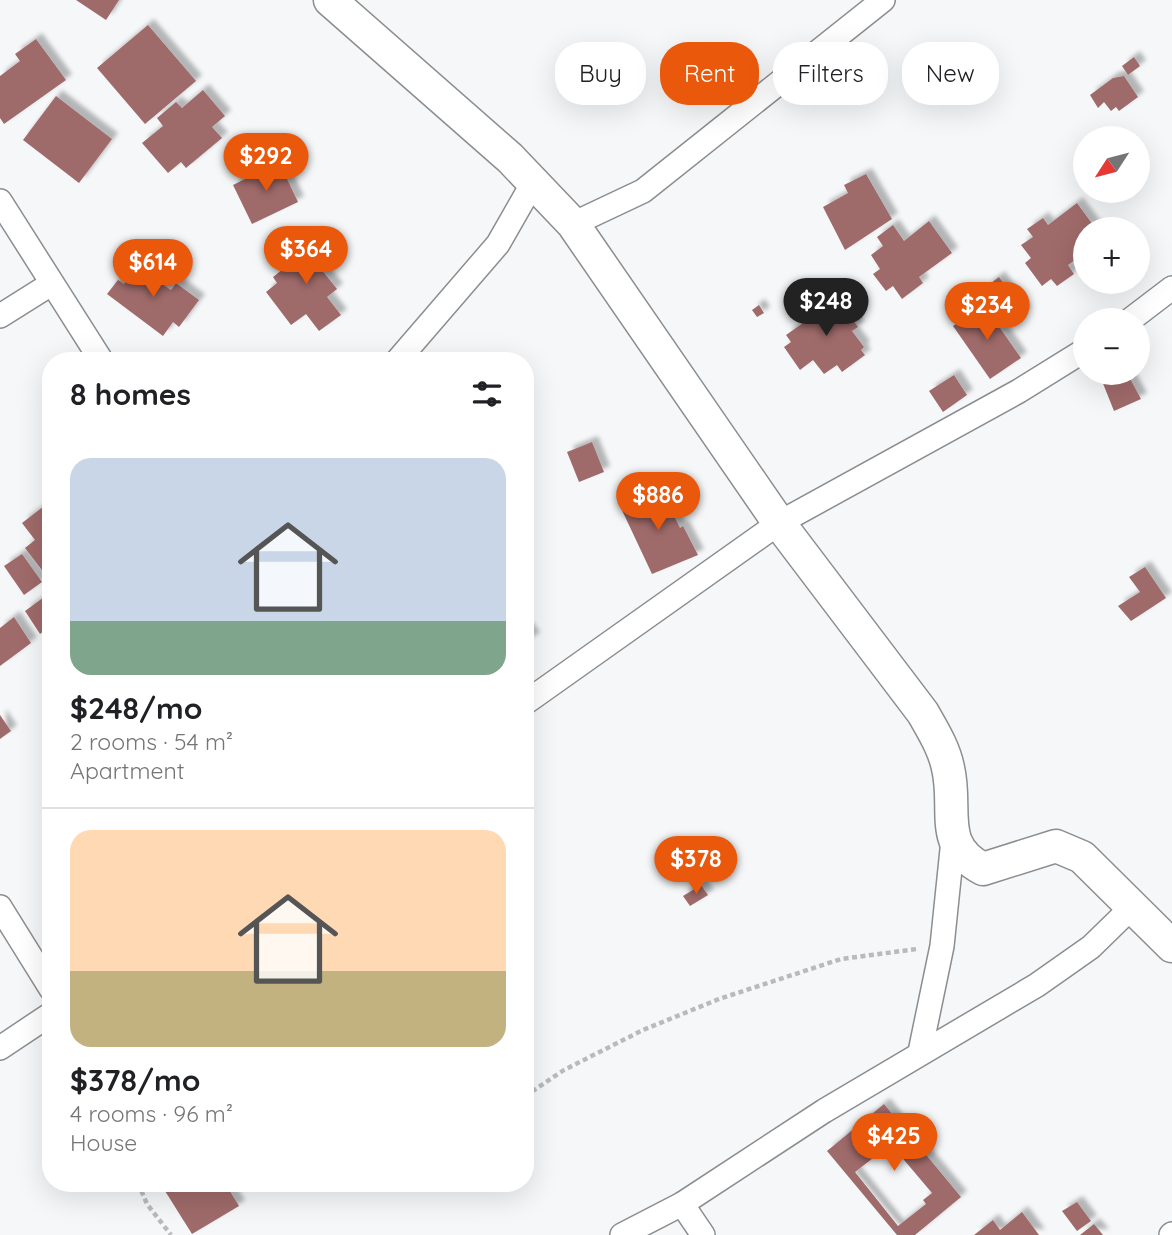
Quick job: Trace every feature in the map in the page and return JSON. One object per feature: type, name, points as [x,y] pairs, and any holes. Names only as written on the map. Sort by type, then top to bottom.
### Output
[{"type":"street","points":[[330,0],[534,181],[573,224],[779,523],[923,713],[942,747],[949,771],[953,840],[943,946],[920,1052]]},
{"type":"street","points":[[573,224],[643,191],[883,0]]},
{"type":"street","points":[[405,352],[498,244],[534,181]]},
{"type":"street","points":[[0,201],[96,352]]},
{"type":"street","points":[[0,316],[51,284]]},
{"type":"street","points":[[1146,308],[1172,288]]},
{"type":"street","points":[[534,697],[779,523],[1019,391],[1073,357]]},
{"type":"street","points":[[953,840],[966,860],[984,869],[1056,846],[1083,857],[1172,946]]},
{"type":"street","points":[[0,907],[42,975]]},
{"type":"street","points":[[622,1235],[682,1204],[920,1052],[1037,985],[1091,947],[1132,907]]},
{"type":"street","points":[[0,1048],[42,1019]]},
{"type":"street","points":[[682,1204],[703,1235]]},
{"type":"path","points":[[534,1090],[564,1070],[643,1030],[719,999],[841,959],[943,946]]},
{"type":"path","points":[[142,1192],[147,1204],[171,1235]]},
{"type":"building","points":[[76,0],[119,0],[106,20]]},
{"type":"building","points":[[148,25],[196,81],[145,124],[97,68]]},
{"type":"building","points":[[36,39],[66,80],[4,124],[0,118],[0,76],[20,61],[15,54]]},
{"type":"building","points":[[1134,57],[1140,66],[1128,75],[1122,66]]},
{"type":"building","points":[[1124,76],[1138,97],[1119,111],[1116,107],[1111,111],[1104,102],[1098,108],[1090,95],[1113,78]]},
{"type":"building","points":[[203,90],[225,116],[212,127],[222,138],[186,168],[181,162],[168,173],[142,143],[163,126],[157,118],[176,102],[182,108]]},
{"type":"building","points":[[56,96],[112,139],[79,183],[23,140]]},
{"type":"building","points":[[279,162],[298,202],[252,224],[233,185]]},
{"type":"building","points":[[866,174],[892,219],[845,250],[823,207],[848,193],[844,185]]},
{"type":"building","points":[[1077,203],[1087,217],[1073,217],[1073,261],[1068,265],[1073,275],[1057,286],[1051,279],[1042,286],[1025,263],[1031,258],[1021,245],[1033,237],[1027,229],[1043,218],[1048,225]]},
{"type":"building","points":[[929,221],[952,253],[919,277],[923,283],[902,299],[893,286],[886,291],[873,274],[880,269],[871,255],[883,246],[877,237],[893,225],[904,241]]},
{"type":"building","points":[[314,234],[333,259],[321,269],[337,289],[327,297],[341,315],[319,331],[306,314],[291,325],[266,292],[277,283],[273,277],[288,265],[283,259]]},
{"type":"building","points":[[142,259],[161,272],[155,279],[171,290],[176,283],[199,300],[179,327],[173,322],[163,336],[107,294],[118,280],[124,284]]},
{"type":"building","points":[[999,277],[1024,313],[1012,321],[987,286]]},
{"type":"building","points":[[825,297],[837,297],[858,327],[852,331],[864,347],[861,350],[865,355],[842,372],[837,365],[824,374],[813,360],[800,370],[784,347],[791,342],[786,335],[806,321],[801,314]]},
{"type":"building","points":[[759,305],[764,313],[757,317],[752,310]]},
{"type":"building","points":[[984,305],[1021,358],[990,379],[953,326]]},
{"type":"building","points":[[954,375],[967,395],[943,412],[929,391]]},
{"type":"building","points":[[1104,385],[1133,385],[1141,399],[1114,411]]},
{"type":"building","points":[[592,442],[604,472],[579,482],[567,452]]},
{"type":"building","points":[[662,491],[680,528],[683,526],[698,555],[652,574],[620,506]]},
{"type":"building","points":[[42,508],[42,570],[25,548],[35,540],[22,523]]},
{"type":"building","points":[[22,554],[42,582],[24,595],[4,566]]},
{"type":"building","points":[[1145,567],[1166,598],[1131,621],[1118,606],[1140,592],[1129,577]]},
{"type":"building","points":[[42,599],[40,634],[25,611]]},
{"type":"building","points":[[14,617],[31,643],[0,666],[0,628]]},
{"type":"building","points":[[0,715],[11,731],[0,739]]},
{"type":"building","points":[[701,885],[708,895],[690,906],[683,896]]},
{"type":"building","points":[[884,1104],[961,1197],[915,1235],[897,1235],[827,1151]],"holes":[[[877,1128],[932,1193],[923,1200],[926,1204],[898,1226],[855,1172],[882,1151],[869,1134]]]},
{"type":"building","points":[[166,1192],[230,1192],[239,1206],[192,1234]]},
{"type":"building","points":[[1077,1202],[1091,1221],[1077,1231],[1062,1211]]},
{"type":"building","points":[[1022,1212],[1039,1235],[974,1235],[993,1220],[1000,1230]]},
{"type":"building","points":[[1094,1224],[1103,1235],[1080,1235]]}]
